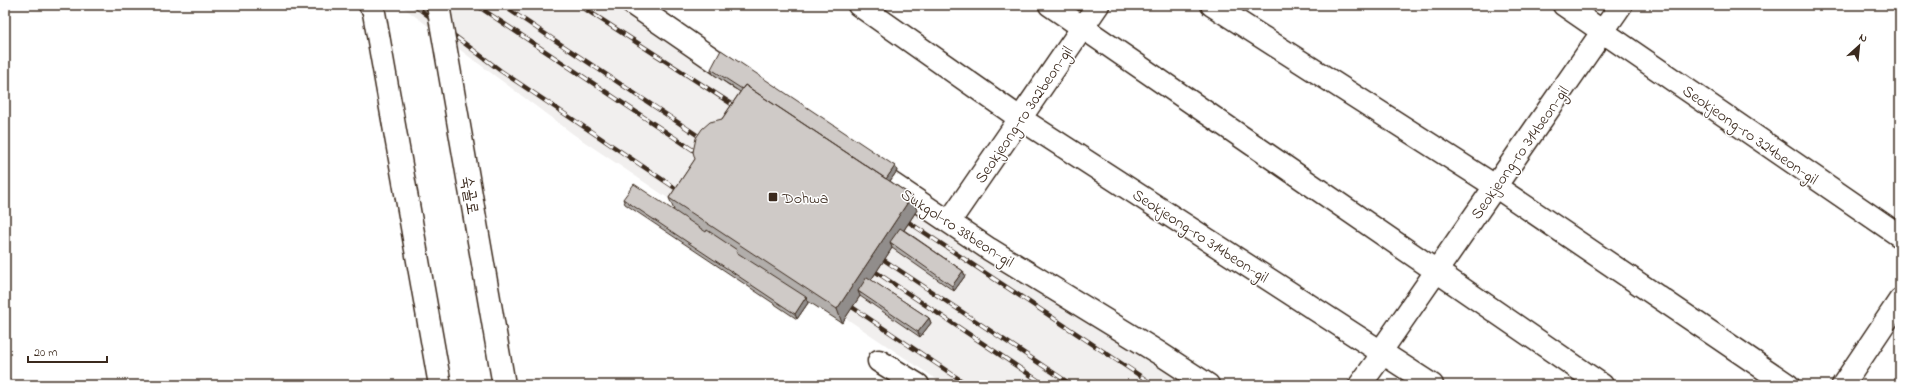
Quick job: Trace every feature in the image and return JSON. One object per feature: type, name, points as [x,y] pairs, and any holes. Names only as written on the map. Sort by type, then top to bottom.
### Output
[{"type":"main road","points":[[370,5],[372,7],[440,385]]},
{"type":"main road","name":"숙골로","points":[[438,5],[504,385]]},
{"type":"main road","points":[[634,5],[758,91]]},
{"type":"main road","name":"Seokjeong-ro 314beon-gil","points":[[859,5],[1021,119],[1381,351]]},
{"type":"main road","points":[[1050,5],[1602,385]]},
{"type":"main road","name":"Seokjeong-ro 302beon-gil","points":[[949,222],[1098,5]]},
{"type":"main road","points":[[1212,5],[1495,186],[1788,385]]},
{"type":"main road","points":[[1564,5],[1602,31]]},
{"type":"main road","name":"Seokjeong-ro 314beon-gil","points":[[1360,385],[1376,363],[1381,351],[1621,5]]},
{"type":"main road","name":"Seokjeong-ro 324beon-gil","points":[[1602,31],[1900,236]]},
{"type":"main road","name":"Sukgol-ro 38beon-gil","points":[[870,168],[949,222],[1208,385]]},
{"type":"main road","points":[[1843,385],[1900,300]]},
{"type":"main road","points":[[1381,351],[1432,385]]},
{"type":"main road","points":[[879,361],[918,385]]},
{"type":"shaded area","points":[[400,5],[619,5],[1029,274],[1187,385],[945,385],[573,134]]},
{"type":"building","points":[[721,50],[895,166],[886,179],[745,85],[742,89],[711,69]]},
{"type":"building","points":[[745,85],[912,196],[837,309],[669,198],[695,159],[693,152],[696,138],[702,129],[710,122],[722,119]]},
{"type":"building","points":[[634,184],[706,232],[707,230],[737,250],[736,252],[806,297],[795,314],[623,199]]},
{"type":"building","points":[[900,228],[963,271],[952,286],[890,242]]},
{"type":"building","points":[[867,277],[929,318],[918,332],[858,291]]},
{"type":"railway","points":[[414,5],[501,71],[684,194]]},
{"type":"railway","points":[[476,5],[702,156]]},
{"type":"railway","points":[[502,5],[706,141]]},
{"type":"railway","points":[[579,5],[741,110]]},
{"type":"railway","points":[[901,217],[1154,385]]},
{"type":"railway","points":[[875,254],[1072,385]]},
{"type":"railway","points":[[867,266],[1045,385]]},
{"type":"railway","points":[[843,301],[968,385]]},
{"type":"place","name":"Dohwa","points":[[773,197]]}]
